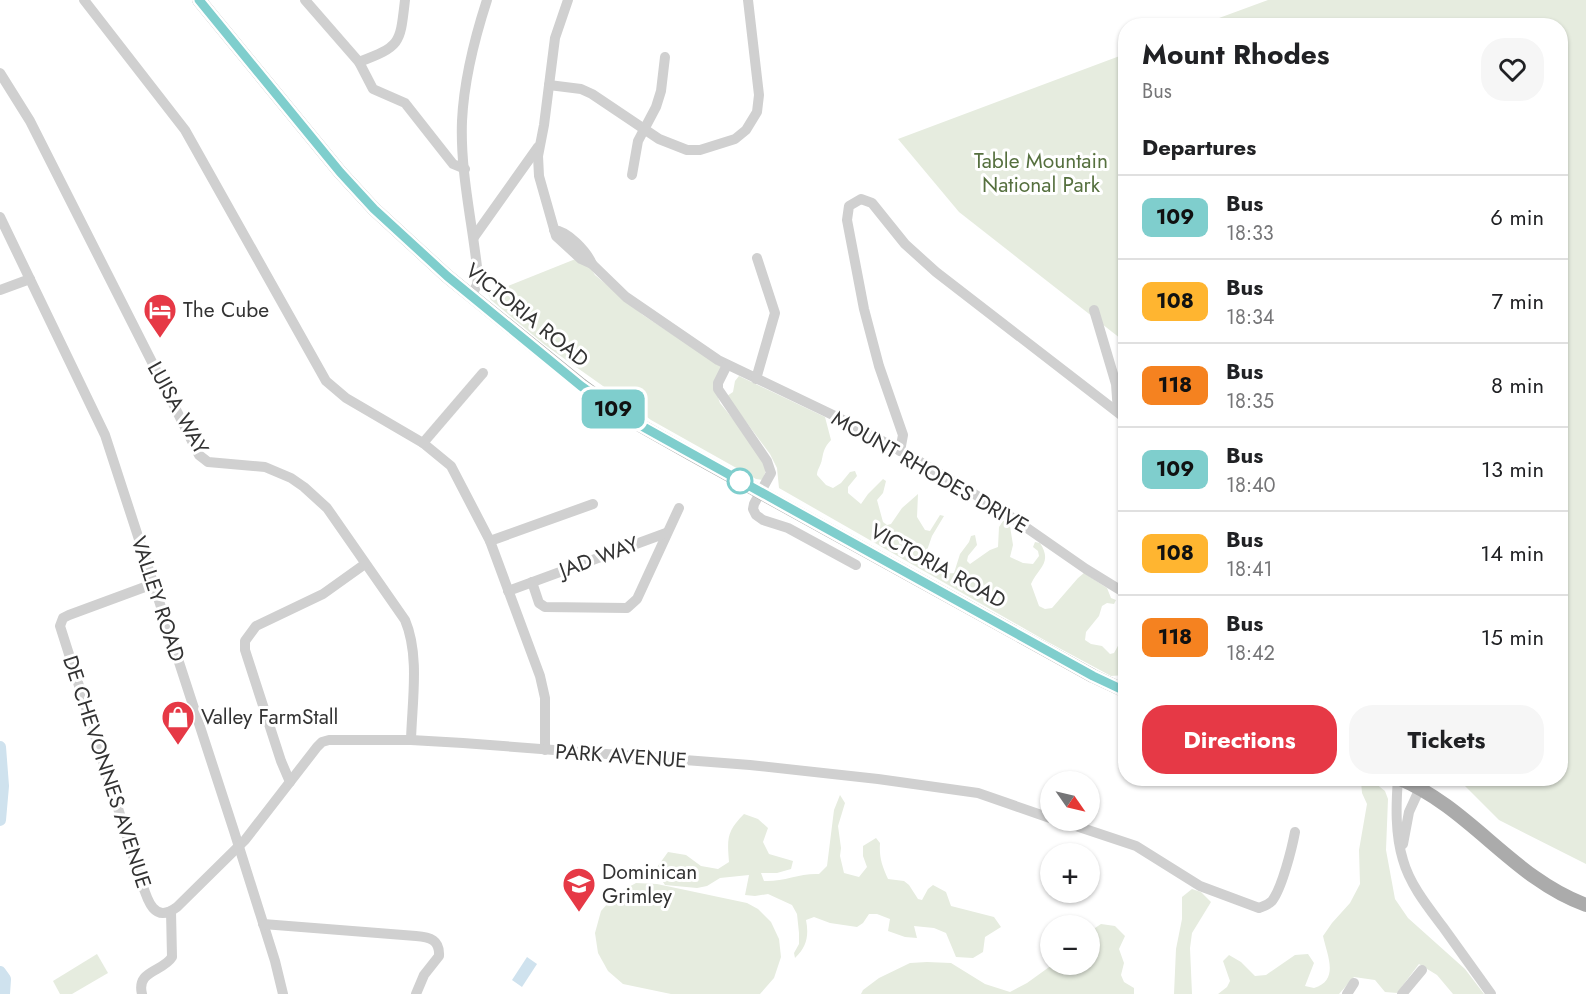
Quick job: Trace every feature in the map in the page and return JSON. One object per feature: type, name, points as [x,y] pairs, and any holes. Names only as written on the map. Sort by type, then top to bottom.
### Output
[{"type":"main road","name":"VICTORIA ROAD","points":[[199,0],[340,172],[401,235],[581,386],[622,415],[1118,688]]},
{"type":"main road","points":[[1416,786],[1455,810],[1533,877],[1563,897],[1586,905]]},
{"type":"street","points":[[84,0],[184,129],[326,381],[346,398],[423,443],[451,466],[490,541],[543,684],[545,750]]},
{"type":"street","points":[[305,0],[359,62],[373,89],[405,103],[453,164],[465,169]]},
{"type":"street","points":[[359,62],[389,50],[396,43],[401,33],[405,0]]},
{"type":"street","points":[[471,296],[478,281],[462,135],[465,81],[475,37],[487,0]]},
{"type":"street","points":[[474,237],[538,147],[544,125],[555,38],[568,0]]},
{"type":"street","points":[[549,85],[581,89],[592,94],[659,139],[687,150],[700,150],[735,139],[746,130],[757,112],[759,95],[748,0]]},
{"type":"street","points":[[633,175],[635,156],[643,129],[656,107],[661,91],[664,57]]},
{"type":"street","name":"LUISA WAY","points":[[0,73],[30,121],[199,455],[208,462],[265,466],[304,487],[327,508],[405,620],[412,641],[411,740]]},
{"type":"street","name":"MOUNT RHODES DRIVE","points":[[538,147],[538,176],[554,230],[562,231],[587,253],[592,264],[626,297],[727,365],[837,417],[900,450],[1001,510],[1118,589]]},
{"type":"street","points":[[900,450],[903,435],[879,366],[864,309],[847,220],[849,206],[853,201],[861,199],[868,200],[905,244],[936,272],[1118,413]]},
{"type":"street","name":"VALLEY ROAD","points":[[0,217],[105,435],[263,924],[283,994]]},
{"type":"street","points":[[756,379],[775,313],[757,258]]},
{"type":"street","points":[[0,290],[30,279]]},
{"type":"street","points":[[1094,310],[1101,328],[1118,396]]},
{"type":"street","points":[[727,365],[720,377],[718,389],[769,467],[770,477],[748,508],[764,520],[788,528],[856,565]]},
{"type":"street","points":[[423,443],[483,373]]},
{"type":"street","points":[[490,541],[593,504]]},
{"type":"street","name":"JAD WAY","points":[[532,582],[539,603],[545,607],[627,608],[637,599],[679,508]]},
{"type":"street","name":"JAD WAY","points":[[508,591],[666,532]]},
{"type":"street","points":[[290,782],[245,650],[245,641],[256,626],[311,601],[365,564]]},
{"type":"street","name":"DE CHEVONNES AVENUE","points":[[153,584],[65,617],[60,626],[149,900],[157,913],[171,912],[238,847]]},
{"type":"street","name":"PARK AVENUE","points":[[238,847],[322,742],[334,740],[411,740],[750,765],[978,793],[1040,815]]},
{"type":"street","points":[[1398,786],[1397,820],[1402,853],[1410,878],[1421,897],[1491,994]]},
{"type":"street","points":[[1402,853],[1409,812],[1420,788]]},
{"type":"street","points":[[1091,831],[1136,846],[1200,886],[1259,908],[1270,903],[1278,889],[1295,832]]},
{"type":"street","points":[[142,994],[140,987],[144,977],[169,962],[172,957],[171,912]]},
{"type":"street","points":[[263,924],[432,939],[437,944],[439,956],[424,975],[416,994]]},
{"type":"street","points":[[1402,994],[1422,970]]},
{"type":"street","points":[[1347,994],[1354,983]]},
{"type":"green space","points":[[1268,0],[1586,0],[1586,864],[1499,820],[1465,786],[1568,786],[1568,18],[1219,18]]},
{"type":"green space","name":"Table Mountain National Park","points":[[1118,57],[1118,337],[959,212],[898,139]]},
{"type":"green space","points":[[583,256],[595,275],[643,315],[722,367],[714,386],[720,403],[767,466],[763,480],[756,479],[651,420],[545,345],[491,300],[488,294]]},
{"type":"green space","points":[[739,376],[825,417],[831,440],[825,449],[817,475],[826,485],[833,488],[841,483],[850,472],[855,471],[857,476],[848,487],[848,493],[861,504],[883,479],[886,481],[883,493],[877,500],[883,522],[887,525],[891,524],[902,508],[918,494],[917,517],[925,530],[930,531],[940,515],[944,516],[932,536],[925,556],[936,569],[945,573],[954,573],[960,554],[971,536],[975,535],[977,545],[968,556],[967,561],[970,564],[998,547],[999,527],[1003,521],[1009,520],[1013,545],[1010,557],[1023,563],[1033,564],[1039,556],[1038,551],[1033,547],[1035,542],[1040,543],[1044,550],[1045,561],[1031,584],[1039,606],[1045,609],[1052,608],[1084,573],[1107,588],[1111,598],[1116,600],[1114,604],[1107,603],[1102,606],[1099,616],[1086,632],[1085,640],[1102,646],[1110,654],[1114,653],[1118,646],[1118,676],[1111,676],[1046,641],[779,488],[777,468],[770,454],[727,396],[733,392],[735,381]]},
{"type":"green space","points":[[1361,786],[1379,786],[1385,791],[1388,799],[1386,850],[1395,899],[1408,918],[1465,969],[1484,994],[1453,994],[1437,975],[1419,964],[1397,993],[1385,992],[1375,980],[1354,977],[1339,994],[1218,994],[1227,987],[1230,981],[1223,961],[1229,955],[1241,962],[1255,976],[1266,975],[1295,955],[1308,954],[1314,963],[1305,986],[1314,988],[1327,979],[1330,966],[1323,936],[1350,903],[1360,884],[1359,850],[1367,804]]},
{"type":"green space","points":[[840,795],[845,803],[838,826],[840,856],[844,873],[859,877],[867,867],[863,856],[863,846],[876,838],[880,843],[881,861],[888,879],[904,881],[918,899],[922,900],[933,885],[946,892],[951,906],[994,917],[1001,927],[985,937],[983,952],[973,958],[956,957],[946,933],[934,928],[914,926],[917,938],[905,937],[888,931],[890,919],[877,914],[869,914],[857,927],[830,923],[814,917],[806,920],[806,941],[795,958],[794,953],[799,944],[797,914],[792,905],[768,894],[745,895],[749,875],[720,878],[707,886],[697,888],[665,885],[655,870],[668,852],[686,855],[701,866],[718,869],[729,862],[729,835],[744,814],[758,819],[768,828],[763,842],[769,854],[793,861],[791,869],[777,873],[761,873],[764,881],[819,874],[827,866],[834,810]]},
{"type":"green space","points":[[636,883],[657,884],[747,903],[758,909],[771,922],[779,939],[781,957],[774,978],[760,994],[671,994],[623,984],[608,971],[598,953],[595,933],[601,911],[616,894]]},
{"type":"green space","points":[[1192,889],[1201,892],[1211,902],[1192,933],[1190,948],[1192,994],[1174,994],[1176,949],[1182,919],[1182,897]]},
{"type":"green space","points":[[1100,925],[1115,926],[1125,936],[1119,949],[1124,963],[1121,975],[1124,982],[1134,988],[1134,994],[861,994],[879,978],[910,963],[951,963],[985,984],[1010,992],[1040,974],[1100,975]]},
{"type":"green space","points":[[97,954],[108,973],[72,994],[60,994],[53,981]]},
{"type":"water","points":[[527,957],[537,964],[522,987],[512,980]]},
{"type":"waterway","points":[[0,747],[3,786],[0,820]]},
{"type":"waterway","points":[[0,972],[5,979],[4,994]]},
{"type":"bus line","name":"109","points":[[199,0],[273,93],[374,209],[447,276],[581,386],[622,415],[691,454],[1118,688]]},
{"type":"place","name":"The Cube","points":[[160,339]]},
{"type":"place","name":"Valley FarmStall","points":[[178,746]]},
{"type":"place","name":"Dominican Grimley","points":[[579,913]]}]
